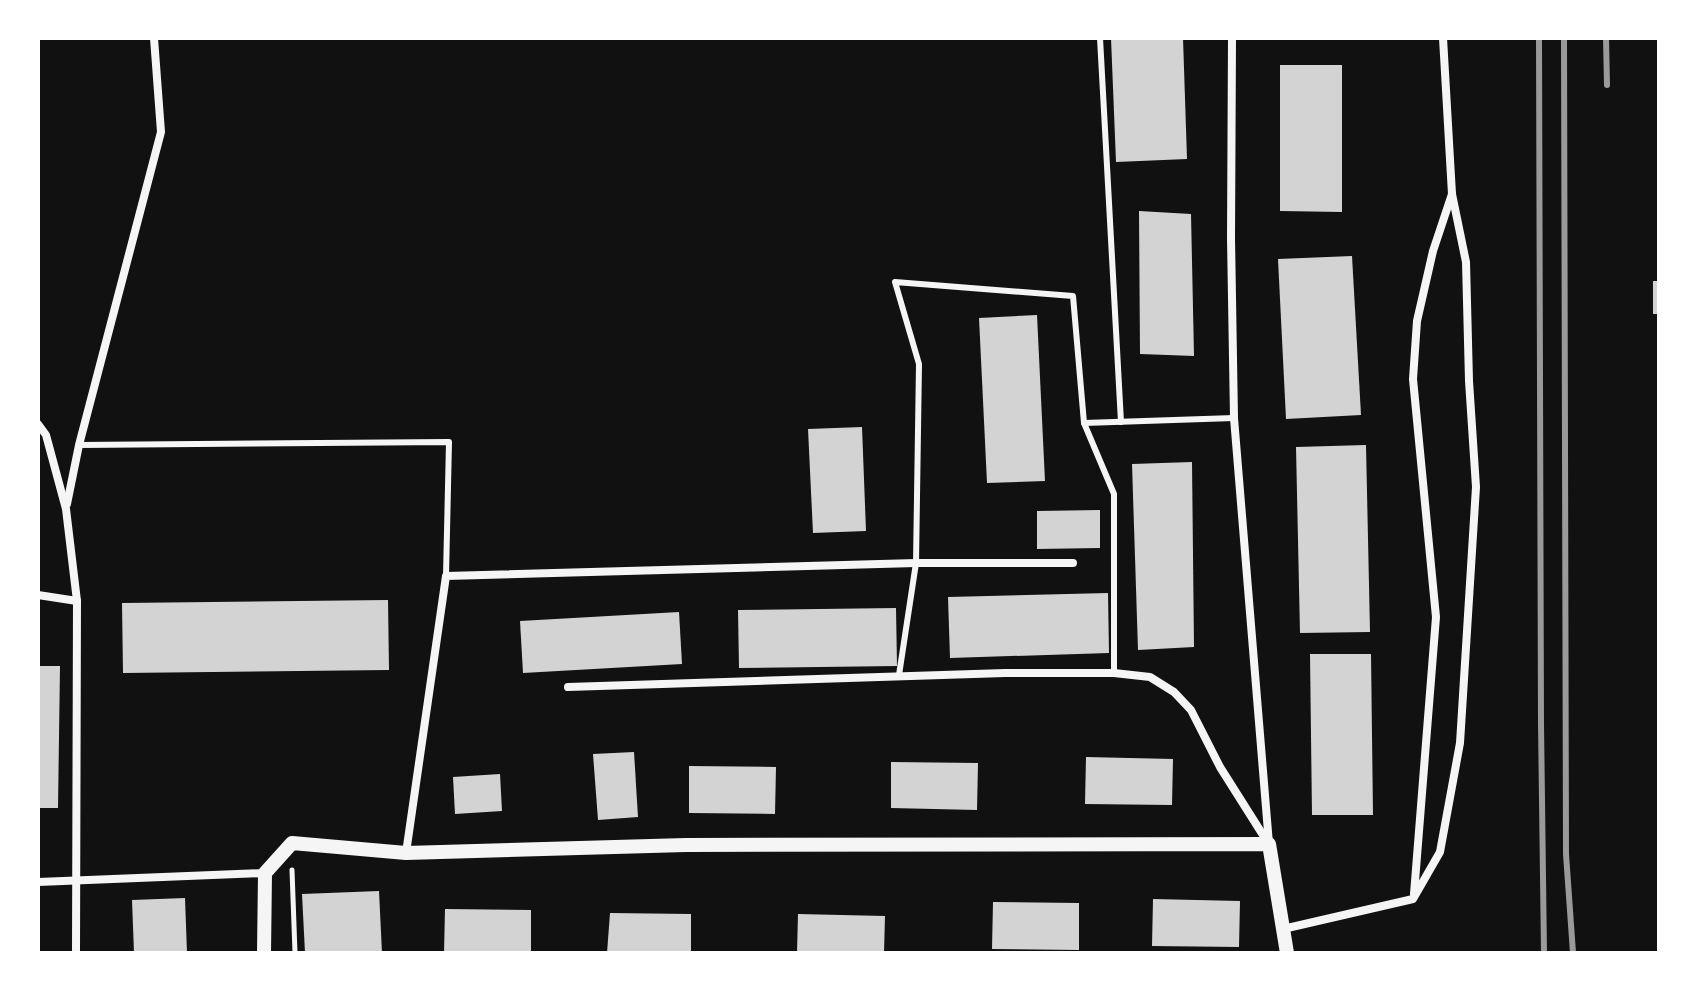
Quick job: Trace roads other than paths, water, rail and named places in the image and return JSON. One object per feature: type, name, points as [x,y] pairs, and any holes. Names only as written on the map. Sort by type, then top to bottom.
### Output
[{"type":"street","points":[[66,509],[79,445],[161,132],[154,38]]},
{"type":"street","points":[[1232,38],[1234,418],[1269,844],[1287,953]]},
{"type":"street","points":[[1283,929],[1413,899],[1440,852],[1460,743],[1476,487],[1466,262],[1452,194],[1443,38]]},
{"type":"street","points":[[1413,899],[1436,617],[1413,379],[1417,321],[1433,251],[1452,194]]},
{"type":"street","points":[[38,424],[46,435],[66,509],[77,601],[76,953]]},
{"type":"street","points":[[406,853],[446,576],[916,563],[1073,563]]},
{"type":"street","points":[[38,595],[77,601]]},
{"type":"street","points":[[568,687],[899,675],[1114,673],[1150,677],[1174,692],[1191,710],[1220,767],[1269,844]]},
{"type":"street","points":[[264,953],[265,873],[292,843],[406,853],[686,845],[1269,844]]},
{"type":"street","points":[[38,882],[265,873]]},
{"type":"lane","points":[[1100,38],[1121,422]]},
{"type":"lane","points":[[899,675],[916,563],[919,364],[895,282],[1073,296],[1084,423],[1114,494],[1114,673]]},
{"type":"lane","points":[[1084,423],[1234,418]]},
{"type":"lane","points":[[79,445],[449,442],[446,576]]},
{"type":"railway","points":[[1539,38],[1544,953]]},
{"type":"railway","points":[[1564,38],[1566,854],[1573,953]]},
{"type":"railway","points":[[1606,38],[1607,85]]}]
